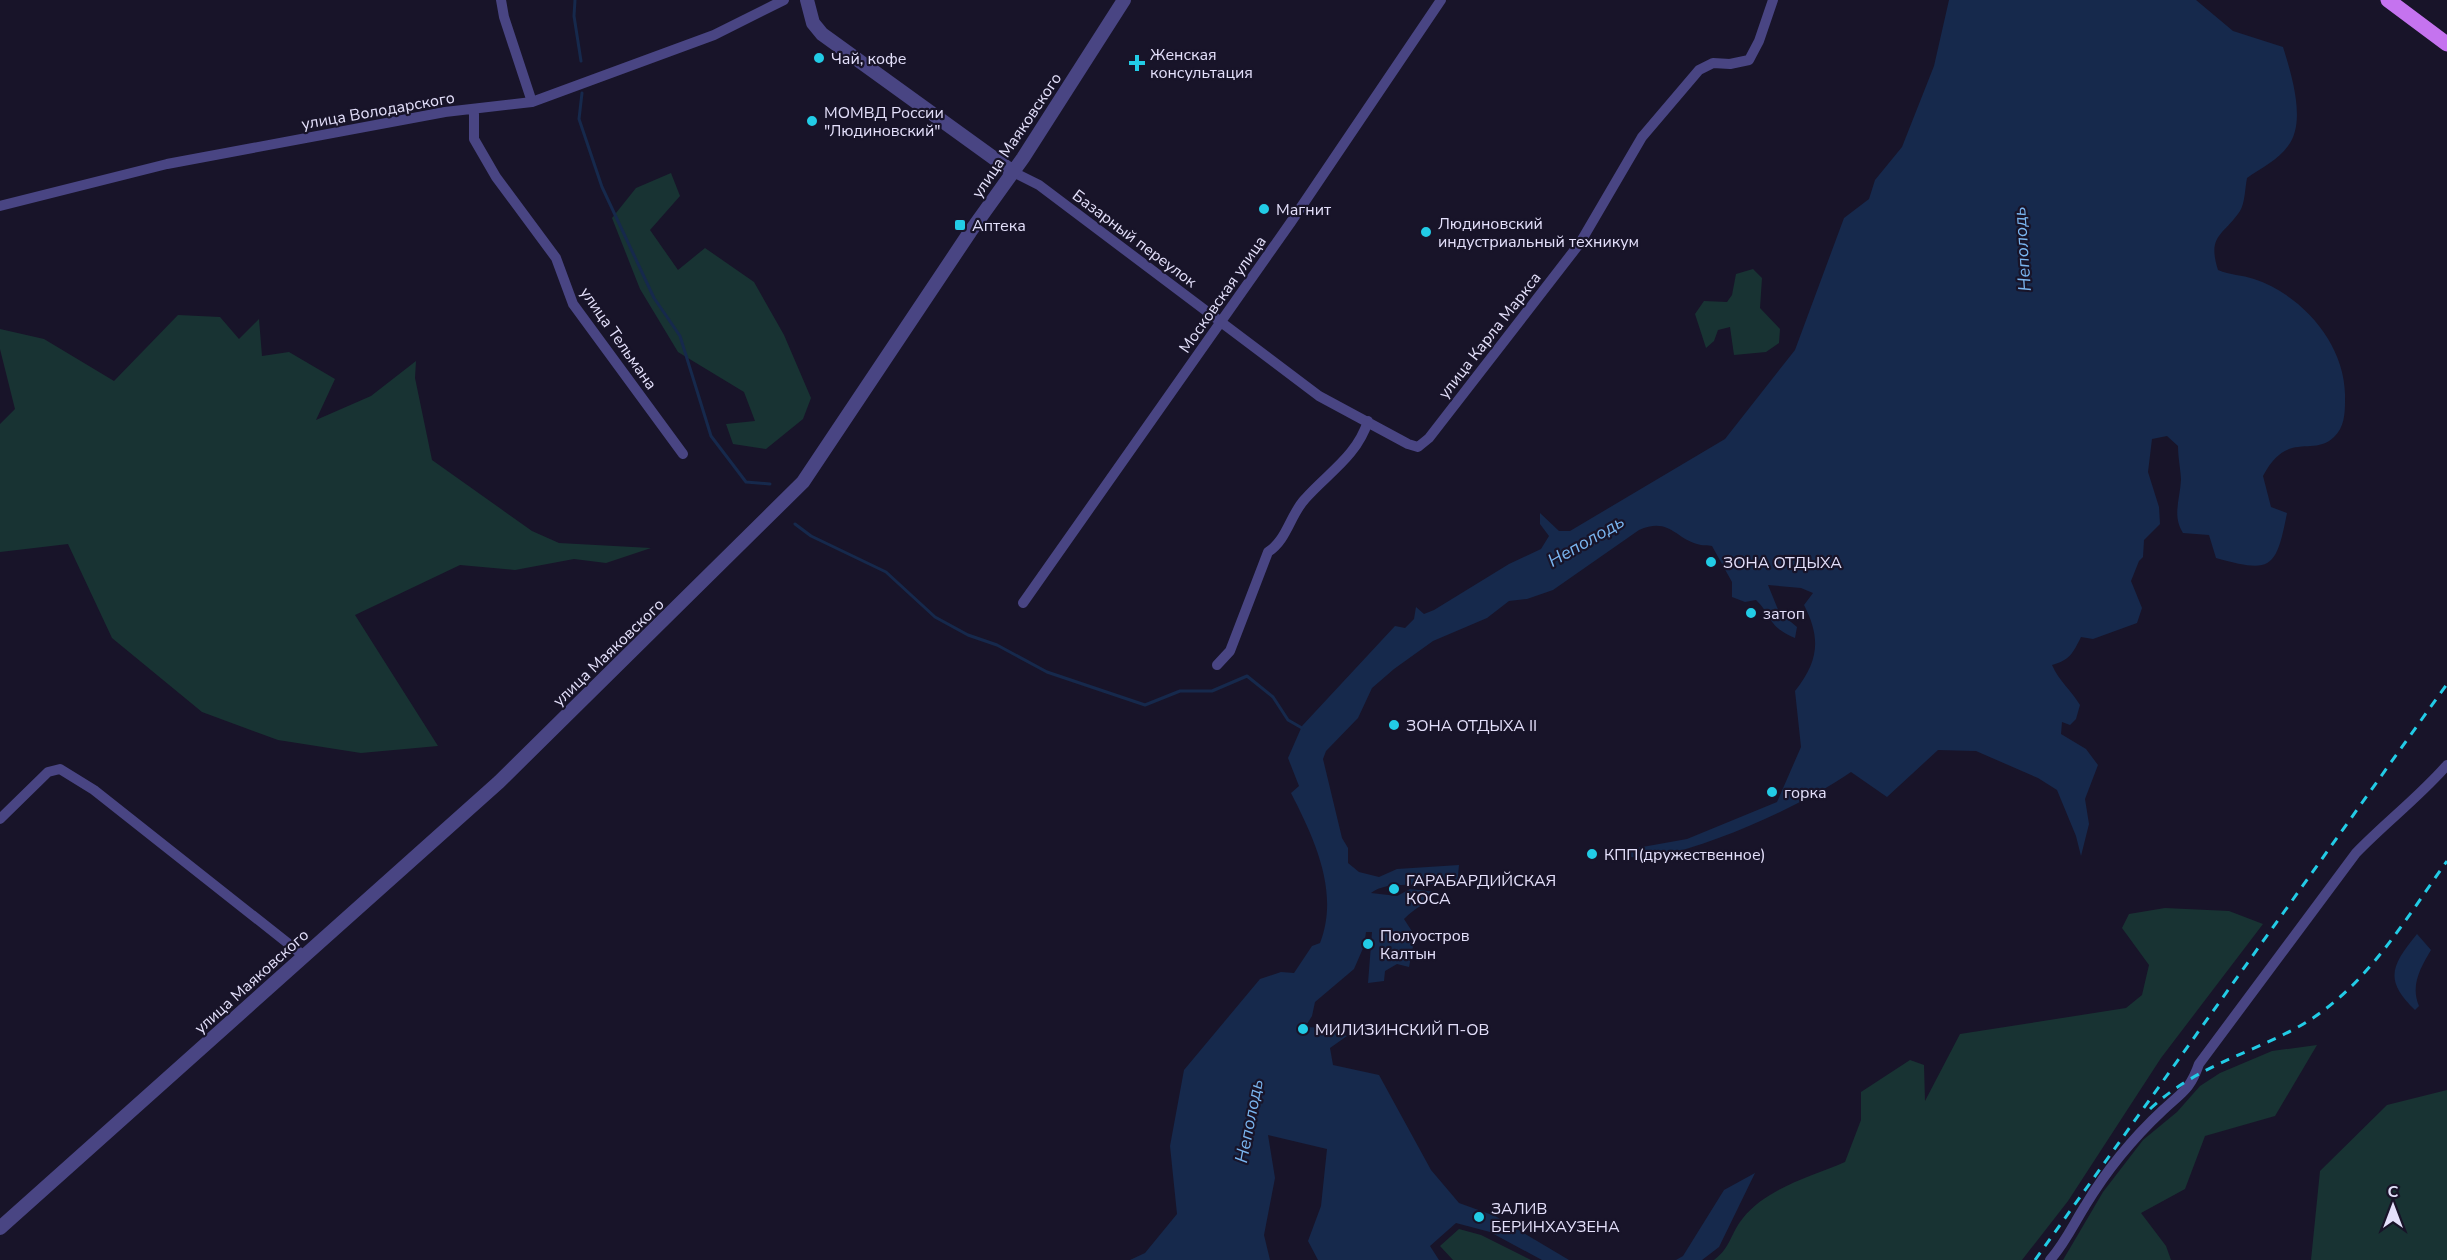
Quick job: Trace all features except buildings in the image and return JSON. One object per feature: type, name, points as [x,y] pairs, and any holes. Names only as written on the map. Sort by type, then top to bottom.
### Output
[{"type":"main road","points":[[2388,0],[2447,44]]},
{"type":"street","points":[[501,0],[504,17],[532,102]]},
{"type":"street","name":"улица Володарского","points":[[0,206],[167,164],[445,112],[474,111],[532,102],[714,35],[783,0]]},
{"type":"street","points":[[807,0],[813,23],[822,34],[1013,172]]},
{"type":"street","name":"улица Маяковского","points":[[0,1228],[499,782],[803,482],[1013,172],[1124,0]]},
{"type":"street","name":"Московская улица","points":[[1023,603],[1291,222],[1441,0]]},
{"type":"street","name":"улица Карла Маркса","points":[[1418,447],[1429,438],[1580,243],[1642,136],[1699,70],[1713,63],[1730,64],[1749,60],[1759,41],[1773,0]]},
{"type":"street","name":"улица Тельмана","points":[[474,111],[474,139],[496,177],[556,258],[573,304],[683,454]]},
{"type":"street","name":"Базарный переулок","points":[[1013,172],[1039,185],[1319,396],[1408,444],[1418,447]]},
{"type":"street","points":[[1217,665],[1230,651],[1268,552],[1274,548],[1290,526],[1303,501],[1362,440],[1368,421]]},
{"type":"street","points":[[2050,1260],[2066,1242],[2084,1207],[2134,1138],[2188,1090],[2199,1064],[2356,853],[2385,823],[2419,797],[2447,765]]},
{"type":"street","points":[[0,819],[48,772],[60,768],[94,790],[304,956]]},
{"type":"green space","points":[[671,173],[680,196],[650,230],[678,270],[705,248],[754,282],[784,335],[811,398],[803,419],[766,449],[733,444],[726,424],[755,421],[744,392],[678,352],[640,289],[612,218],[636,188]]},
{"type":"green space","points":[[1753,269],[1762,278],[1760,308],[1780,329],[1779,343],[1766,352],[1734,355],[1730,327],[1718,330],[1714,341],[1706,348],[1695,314],[1704,301],[1727,302],[1732,295],[1736,274]]},
{"type":"green space","points":[[178,315],[220,317],[239,339],[259,319],[262,356],[289,352],[335,379],[316,420],[371,396],[416,361],[415,378],[432,460],[532,531],[559,543],[651,548],[606,563],[574,559],[515,570],[460,565],[355,615],[438,746],[361,753],[278,740],[202,712],[112,638],[68,544],[0,552],[0,424],[15,409],[0,349],[0,329],[44,339],[114,381]]},
{"type":"green space","points":[[2165,908],[2229,911],[2263,924],[2161,1058],[2068,1201],[2022,1260],[1714,1260],[1724,1250],[1743,1218],[1764,1199],[1790,1184],[1845,1162],[1861,1120],[1861,1092],[1910,1060],[1924,1065],[1925,1101],[1960,1034],[2126,1008],[2142,995],[2149,965],[2122,928],[2129,914]]},
{"type":"green space","points":[[2317,1045],[2275,1116],[2205,1136],[2185,1189],[2141,1213],[2166,1246],[2171,1260],[2063,1260],[2103,1192],[2143,1140],[2177,1112],[2200,1086],[2220,1073],[2272,1051]]},
{"type":"green space","points":[[2447,1090],[2447,1260],[2311,1260],[2320,1171],[2387,1105]]},
{"type":"green space","points":[[1459,1229],[1481,1235],[1531,1260],[1453,1260],[1440,1246]]},
{"type":"water","name":"Неполодь","points":[[1949,0],[2196,0],[2233,31],[2283,47],[2296,97],[2294,136],[2279,156],[2247,178],[2242,208],[2218,237],[2214,250],[2215,258],[2218,270],[2272,286],[2304,309],[2328,339],[2343,375],[2345,411],[2338,433],[2326,443],[2291,449],[2282,453],[2272,462],[2263,476],[2271,507],[2287,513],[2279,546],[2274,556],[2268,562],[2260,565],[2234,563],[2216,558],[2209,535],[2183,533],[2177,514],[2181,480],[2178,446],[2167,436],[2152,439],[2148,472],[2159,507],[2160,524],[2144,540],[2143,557],[2131,581],[2142,608],[2137,623],[2093,639],[2081,637],[2070,655],[2063,661],[2052,665],[2080,705],[2076,719],[2070,725],[2062,722],[2061,734],[2086,749],[2098,765],[2085,799],[2089,824],[2081,856],[2076,836],[2057,790],[2038,778],[1976,751],[1938,750],[1887,797],[1851,772],[1784,810],[1708,842],[1660,856],[1628,857],[1620,851],[1687,839],[1777,802],[1801,747],[1795,691],[1809,670],[1815,649],[1813,628],[1804,605],[1813,593],[1801,588],[1768,585],[1779,612],[1797,627],[1795,638],[1780,630],[1756,600],[1745,602],[1732,597],[1732,582],[1712,546],[1689,541],[1665,527],[1649,527],[1639,530],[1553,590],[1527,599],[1509,601],[1487,618],[1433,641],[1394,669],[1372,688],[1358,718],[1326,751],[1323,759],[1342,838],[1348,848],[1348,863],[1359,872],[1379,877],[1397,869],[1459,865],[1457,886],[1445,881],[1387,886],[1371,893],[1397,896],[1410,889],[1437,892],[1404,919],[1415,936],[1409,967],[1397,964],[1385,971],[1384,981],[1368,983],[1372,932],[1366,932],[1364,946],[1354,969],[1315,1002],[1312,1016],[1305,1027],[1325,1028],[1347,1036],[1330,1048],[1333,1065],[1379,1075],[1431,1170],[1459,1203],[1495,1216],[1569,1260],[1542,1260],[1490,1232],[1456,1223],[1430,1246],[1439,1260],[1318,1260],[1308,1241],[1321,1206],[1327,1149],[1268,1135],[1275,1178],[1264,1235],[1270,1260],[1130,1260],[1145,1253],[1177,1214],[1170,1146],[1184,1070],[1260,979],[1281,972],[1294,973],[1312,946],[1320,943],[1325,924],[1326,885],[1316,847],[1291,793],[1299,786],[1288,758],[1302,726],[1395,626],[1405,628],[1414,619],[1416,607],[1424,614],[1434,610],[1509,564],[1541,549],[1549,536],[1540,524],[1540,513],[1559,531],[1570,531],[1725,439],[1795,350],[1844,218],[1869,199],[1875,180],[1902,147],[1934,66]]},
{"type":"water","points":[[2417,934],[2431,950],[2416,984],[2419,1006],[2415,1010],[2399,990],[2395,981],[2395,973],[2401,955]]},
{"type":"water","points":[[1755,1173],[1719,1247],[1702,1260],[1676,1260],[1683,1256],[1724,1190]]},
{"type":"waterway","points":[[575,0],[574,16],[581,61]]},
{"type":"waterway","points":[[582,93],[579,119],[602,187],[654,298],[680,336],[711,436],[746,482],[770,484]]},
{"type":"waterway","points":[[795,524],[811,536],[886,572],[935,617],[968,635],[997,645],[1047,672],[1145,705],[1180,691],[1212,691],[1247,676],[1273,697],[1288,720],[1302,728]]},
{"type":"railway","points":[[2035,1260],[2447,684]]},
{"type":"railway","points":[[2150,1109],[2185,1082],[2298,1027],[2322,1012],[2344,994],[2382,953],[2447,861]]},
{"type":"place","name":"Чай, кофе","points":[[819,58]]},
{"type":"place","name":"Женская консультация","points":[[1137,63]]},
{"type":"place","name":"МОМВД России \"Людиновский\"","points":[[812,121]]},
{"type":"place","name":"Магнит","points":[[1264,209]]},
{"type":"place","name":"Аптека","points":[[960,225]]},
{"type":"place","name":"Людиновский индустриальный техникум","points":[[1426,232]]},
{"type":"place","name":"ЗОНА ОТДЫХА","points":[[1711,562]]},
{"type":"place","name":"затоп","points":[[1751,613]]},
{"type":"place","name":"ЗОНА ОТДЫХА II","points":[[1394,725]]},
{"type":"place","name":"горка","points":[[1772,792]]},
{"type":"place","name":"КПП(дружественное)","points":[[1592,854]]},
{"type":"place","name":"ГАРАБАРДИЙСКАЯ КОСА","points":[[1394,889]]},
{"type":"place","name":"Полуостров Калтын","points":[[1368,944]]},
{"type":"place","name":"МИЛИЗИНСКИЙ П-ОВ","points":[[1303,1029]]},
{"type":"place","name":"ЗАЛИВ БЕРИНХАУЗЕНА","points":[[1479,1217]]}]
